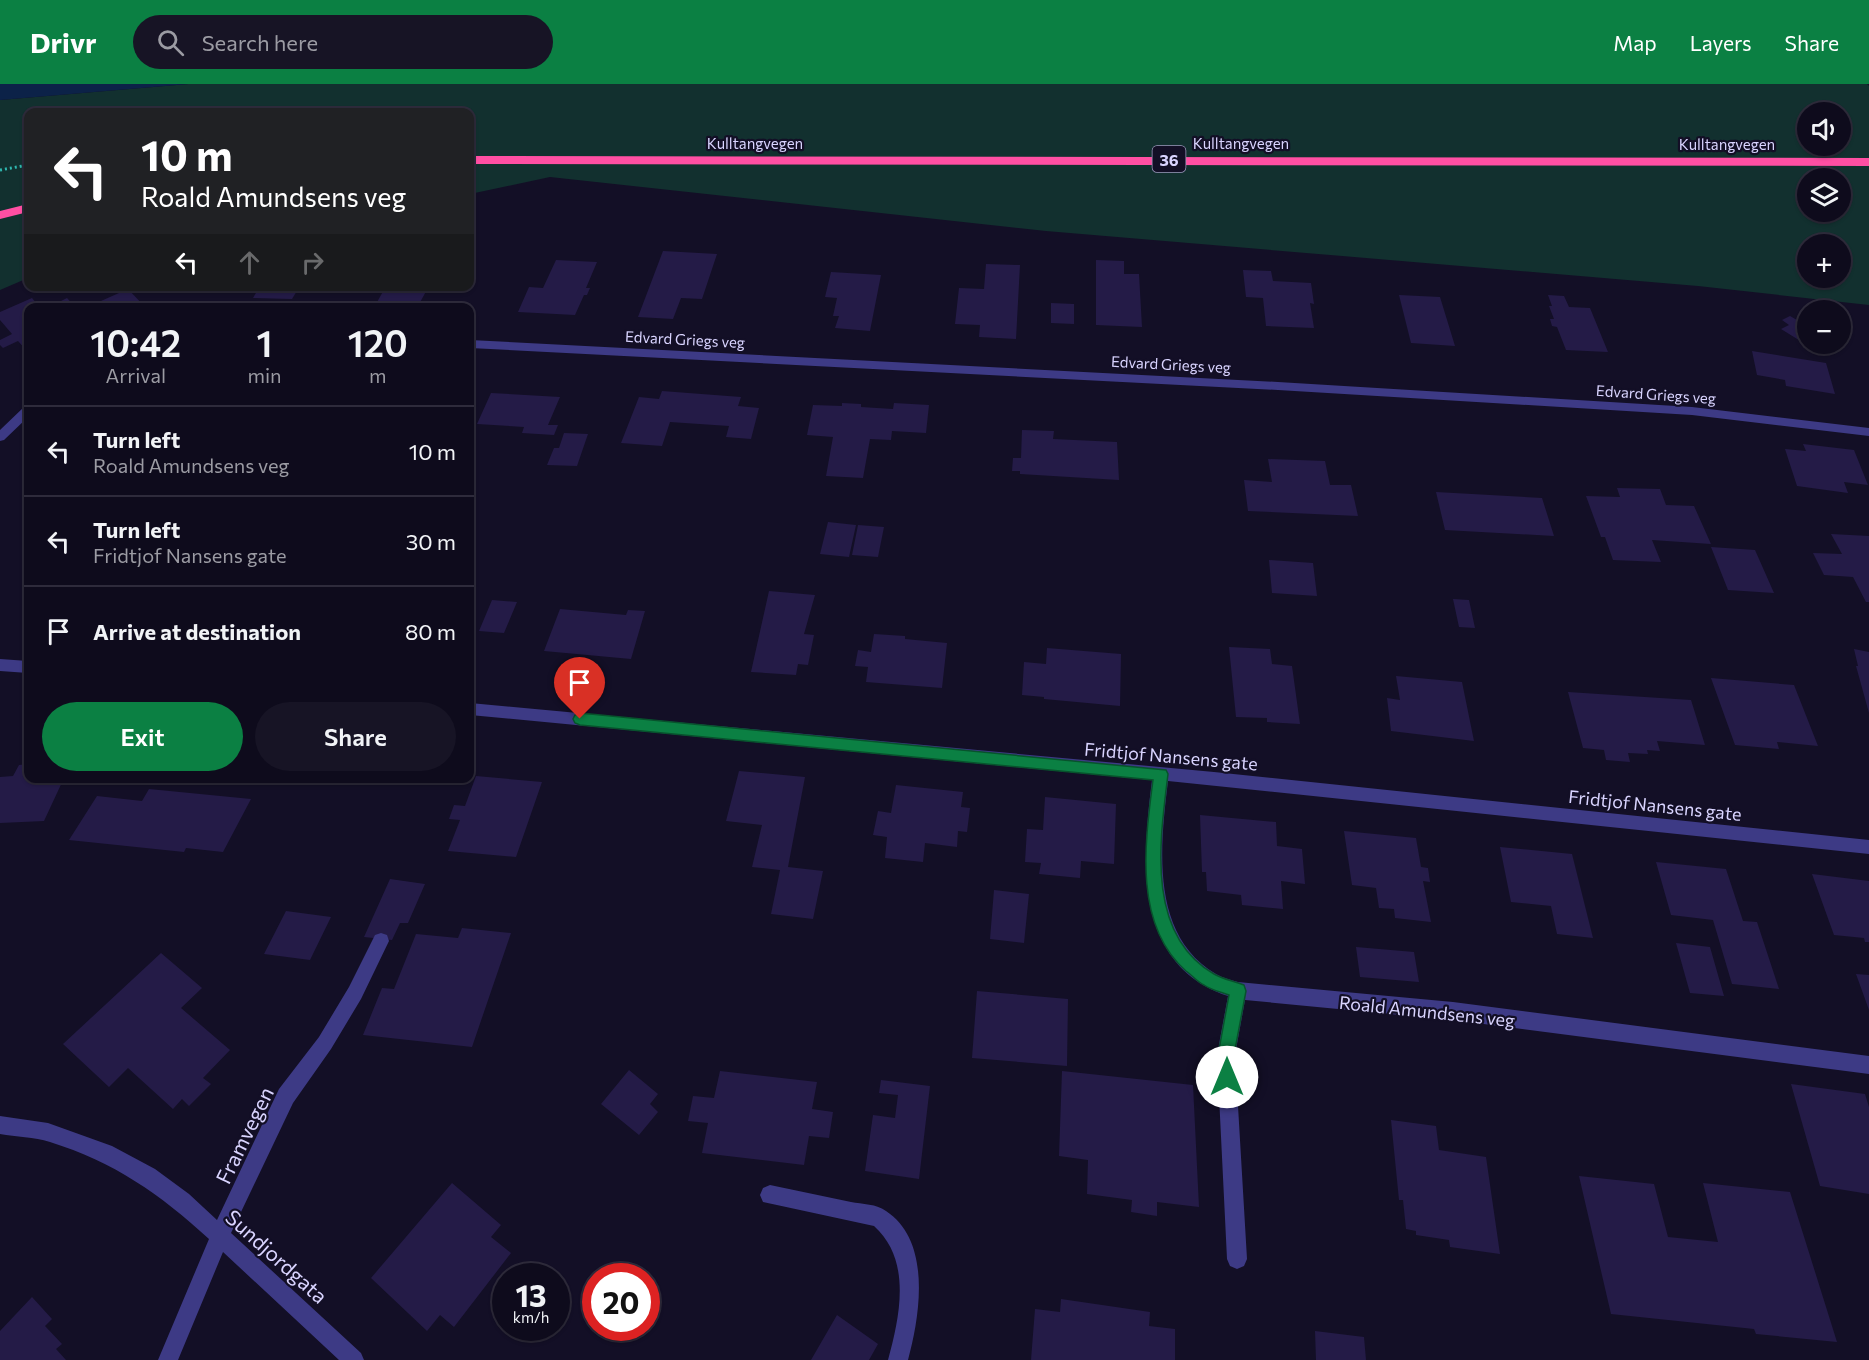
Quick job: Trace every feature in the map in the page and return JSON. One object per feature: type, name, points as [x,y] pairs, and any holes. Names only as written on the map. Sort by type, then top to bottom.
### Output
[{"type":"highway","name":"Kulltangvegen","points":[[474,159],[1869,162]]},
{"type":"highway","points":[[0,215],[24,209]]},
{"type":"street","name":"Edvard Griegs veg","points":[[474,344],[1278,386],[1692,411],[1869,432]]},
{"type":"street","points":[[0,437],[24,414]]},
{"type":"street","points":[[0,665],[24,667]]},
{"type":"street","name":"Fridtjof Nansens gate","points":[[474,709],[1161,774],[1869,847]]},
{"type":"street","name":"Roald Amundsens veg","points":[[1161,774],[1153,861],[1156,898],[1163,927],[1181,956],[1208,980],[1238,991],[1453,1011],[1869,1065]]},
{"type":"street","name":"Framvegen","points":[[168,1360],[220,1236],[286,1096],[356,993],[381,941]]},
{"type":"street","points":[[1237,1259],[1226,1055],[1238,991]]},
{"type":"street","name":"Sundjordgata","points":[[0,1125],[48,1132],[105,1153],[148,1176],[182,1201],[354,1360]]},
{"type":"street","points":[[770,1195],[879,1217],[890,1224],[905,1251],[910,1295],[898,1360]]},
{"type":"path","points":[[0,170],[24,166]]},
{"type":"green space","points":[[188,84],[1867,84],[1869,86],[1869,305],[1851,303],[1851,300],[1824,300],[1698,286],[1046,231],[550,177],[474,193],[474,108],[24,108],[24,280],[0,290],[0,100]]},
{"type":"water","points":[[0,84],[188,84],[0,100]]},
{"type":"building","points":[[663,251],[717,254],[702,299],[681,298],[673,319],[638,317]]},
{"type":"building","points":[[556,260],[597,262],[586,288],[590,288],[587,295],[584,295],[575,315],[518,312],[529,287],[543,288]]},
{"type":"building","points":[[1096,260],[1124,261],[1124,274],[1139,274],[1142,327],[1096,325]]},
{"type":"building","points":[[986,264],[1020,265],[1016,339],[979,337],[980,325],[955,324],[959,288],[984,289]]},
{"type":"building","points":[[1243,270],[1271,271],[1273,281],[1311,283],[1314,304],[1310,303],[1314,328],[1266,326],[1263,298],[1246,297]]},
{"type":"building","points":[[831,272],[881,275],[870,331],[835,328],[839,316],[833,316],[837,298],[825,297]]},
{"type":"building","points":[[124,291],[130,291],[141,303],[96,303]]},
{"type":"building","points":[[257,291],[297,291],[292,299],[253,298]]},
{"type":"building","points":[[383,291],[426,291],[420,303],[377,303]]},
{"type":"building","points":[[1399,295],[1440,297],[1455,346],[1411,343]]},
{"type":"building","points":[[1548,295],[1564,296],[1569,307],[1590,308],[1608,352],[1566,350],[1557,327],[1552,326],[1550,319],[1554,319]]},
{"type":"building","points":[[32,298],[36,303],[24,303],[24,348],[18,341],[3,348],[0,340],[12,334],[0,320],[0,312]]},
{"type":"building","points":[[67,298],[72,303],[57,303]]},
{"type":"building","points":[[1051,303],[1074,304],[1074,324],[1051,323]]},
{"type":"building","points":[[1790,316],[1797,320],[1797,339],[1781,329],[1789,325],[1782,320]]},
{"type":"building","points":[[1752,351],[1826,363],[1835,394],[1786,386],[1785,380],[1757,375]]},
{"type":"building","points":[[662,391],[741,397],[738,406],[759,408],[751,439],[726,437],[729,426],[670,422],[662,446],[621,443],[639,397],[659,399]]},
{"type":"building","points":[[491,393],[560,397],[548,425],[558,425],[554,435],[522,433],[524,427],[477,424]]},
{"type":"building","points":[[842,403],[893,409],[894,403],[929,405],[926,433],[892,431],[891,440],[870,439],[863,478],[826,476],[833,437],[807,435],[813,405],[842,406]]},
{"type":"building","points":[[1022,430],[1054,431],[1053,439],[1117,442],[1119,480],[1020,474],[1020,471],[1012,471],[1013,458],[1021,458]]},
{"type":"building","points":[[564,433],[588,434],[577,466],[547,465],[554,448],[559,448]]},
{"type":"building","points":[[1803,444],[1854,450],[1868,485],[1844,482],[1848,493],[1797,486],[1785,449],[1806,451]]},
{"type":"building","points":[[1268,459],[1325,461],[1330,485],[1351,485],[1358,516],[1248,511],[1244,480],[1272,482]]},
{"type":"building","points":[[1617,488],[1660,489],[1666,505],[1694,506],[1711,544],[1652,540],[1661,562],[1613,560],[1605,537],[1601,537],[1586,496],[1620,497]]},
{"type":"building","points":[[1436,492],[1542,498],[1554,536],[1445,530]]},
{"type":"building","points":[[828,522],[856,525],[849,557],[820,554]]},
{"type":"building","points":[[858,525],[884,527],[878,557],[852,555]]},
{"type":"building","points":[[1831,534],[1869,536],[1869,602],[1866,602],[1853,577],[1824,575],[1813,553],[1842,554]]},
{"type":"building","points":[[1711,547],[1755,550],[1774,593],[1728,590]]},
{"type":"building","points":[[1269,560],[1313,563],[1317,596],[1272,593]]},
{"type":"building","points":[[769,591],[815,595],[804,634],[814,635],[808,665],[798,664],[796,675],[751,672]]},
{"type":"building","points":[[1453,599],[1469,600],[1475,628],[1459,627]]},
{"type":"building","points":[[492,600],[517,602],[504,633],[479,631]]},
{"type":"building","points":[[560,609],[626,615],[628,610],[645,611],[631,659],[544,651]]},
{"type":"building","points":[[874,634],[905,636],[905,639],[947,643],[942,688],[866,682],[868,667],[855,666],[858,650],[871,652]]},
{"type":"building","points":[[1229,647],[1270,649],[1272,664],[1292,666],[1300,724],[1267,722],[1267,718],[1236,717]]},
{"type":"building","points":[[1047,648],[1121,654],[1120,706],[1022,695],[1024,662],[1046,664]]},
{"type":"building","points":[[1854,649],[1869,652],[1869,713],[1856,666],[1858,666]]},
{"type":"building","points":[[1396,676],[1462,682],[1474,741],[1391,731],[1387,698],[1400,700]]},
{"type":"building","points":[[1711,678],[1794,685],[1818,746],[1777,742],[1779,749],[1735,745]]},
{"type":"building","points":[[1568,692],[1691,700],[1705,745],[1657,741],[1660,751],[1647,750],[1648,754],[1628,753],[1630,762],[1606,760],[1604,750],[1583,748]]},
{"type":"building","points":[[24,764],[24,783],[62,783],[44,821],[0,823],[0,777],[13,776],[19,765]]},
{"type":"building","points":[[739,771],[805,777],[788,867],[823,871],[813,919],[771,914],[780,870],[752,867],[762,825],[726,821]]},
{"type":"building","points":[[476,776],[542,782],[516,857],[448,851],[460,820],[449,819],[454,805],[465,806]]},
{"type":"building","points":[[896,785],[963,792],[961,807],[970,808],[967,832],[958,831],[957,847],[925,843],[923,862],[885,858],[887,837],[873,835],[878,811],[891,813]]},
{"type":"building","points":[[149,789],[251,799],[223,852],[186,848],[184,852],[69,840],[97,796],[142,801]]},
{"type":"building","points":[[1045,797],[1116,804],[1114,864],[1081,861],[1080,878],[1039,874],[1041,863],[1025,862],[1027,829],[1043,830]]},
{"type":"building","points":[[1200,815],[1276,822],[1277,846],[1302,849],[1305,884],[1281,881],[1283,909],[1242,905],[1241,895],[1207,891],[1206,872],[1202,872]]},
{"type":"building","points":[[1344,831],[1416,838],[1421,867],[1428,868],[1430,882],[1423,881],[1431,922],[1395,918],[1394,909],[1379,908],[1376,888],[1352,885]]},
{"type":"building","points":[[1500,847],[1572,854],[1593,938],[1557,934],[1551,906],[1511,902]]},
{"type":"building","points":[[1656,862],[1726,869],[1743,921],[1757,922],[1779,989],[1732,984],[1713,920],[1671,915]]},
{"type":"building","points":[[1812,874],[1869,881],[1869,942],[1865,942],[1864,938],[1834,935]]},
{"type":"building","points":[[390,879],[425,884],[408,923],[400,923],[392,940],[364,937]]},
{"type":"building","points":[[994,890],[1029,894],[1024,943],[990,939]]},
{"type":"building","points":[[286,911],[331,917],[310,960],[264,954]]},
{"type":"building","points":[[462,928],[511,933],[472,1047],[363,1035],[382,988],[394,989],[416,934],[458,938]]},
{"type":"building","points":[[1676,943],[1710,947],[1724,996],[1690,993]]},
{"type":"building","points":[[1356,947],[1414,952],[1419,982],[1360,977]]},
{"type":"building","points":[[161,953],[202,988],[181,1008],[230,1050],[203,1078],[211,1084],[189,1106],[182,1099],[173,1109],[128,1068],[109,1087],[63,1044]]},
{"type":"building","points":[[1856,974],[1869,975],[1869,1010]]},
{"type":"building","points":[[977,991],[1068,999],[1067,1066],[972,1058]]},
{"type":"building","points":[[629,1070],[658,1094],[650,1104],[658,1112],[639,1135],[601,1104]]},
{"type":"building","points":[[720,1071],[817,1082],[812,1109],[833,1112],[829,1138],[809,1136],[804,1165],[702,1153],[708,1123],[688,1121],[693,1096],[714,1098]]},
{"type":"building","points":[[1062,1071],[1193,1085],[1199,1207],[1157,1202],[1157,1216],[1131,1212],[1132,1200],[1087,1194],[1088,1160],[1059,1156]]},
{"type":"building","points":[[881,1080],[930,1086],[919,1179],[865,1171],[873,1115],[895,1118],[898,1095],[879,1093]]},
{"type":"building","points":[[1791,1084],[1865,1094],[1869,1107],[1869,1194],[1820,1186]]},
{"type":"building","points":[[1391,1120],[1436,1126],[1439,1150],[1486,1157],[1500,1254],[1450,1247],[1449,1240],[1416,1235],[1416,1231],[1406,1229],[1403,1200],[1399,1200]]},
{"type":"building","points":[[1579,1176],[1654,1184],[1668,1237],[1718,1242],[1703,1183],[1790,1192],[1837,1342],[1756,1334],[1754,1329],[1611,1314]]},
{"type":"building","points":[[452,1183],[501,1225],[491,1237],[511,1253],[503,1263],[492,1263],[492,1278],[454,1327],[440,1315],[427,1331],[371,1278]]},
{"type":"building","points":[[32,1297],[52,1319],[45,1326],[62,1344],[56,1349],[66,1360],[0,1360],[0,1331]]},
{"type":"building","points":[[1061,1299],[1150,1312],[1149,1326],[1175,1329],[1175,1360],[1031,1360],[1035,1309],[1060,1312]]},
{"type":"building","points":[[837,1315],[878,1344],[869,1360],[811,1360]]},
{"type":"building","points":[[1315,1331],[1364,1337],[1366,1360],[1316,1360]]},
{"type":"route","points":[[580,719],[1161,774],[1153,861],[1156,898],[1163,927],[1181,956],[1208,980],[1238,991],[1226,1055],[1227,1077]]}]
